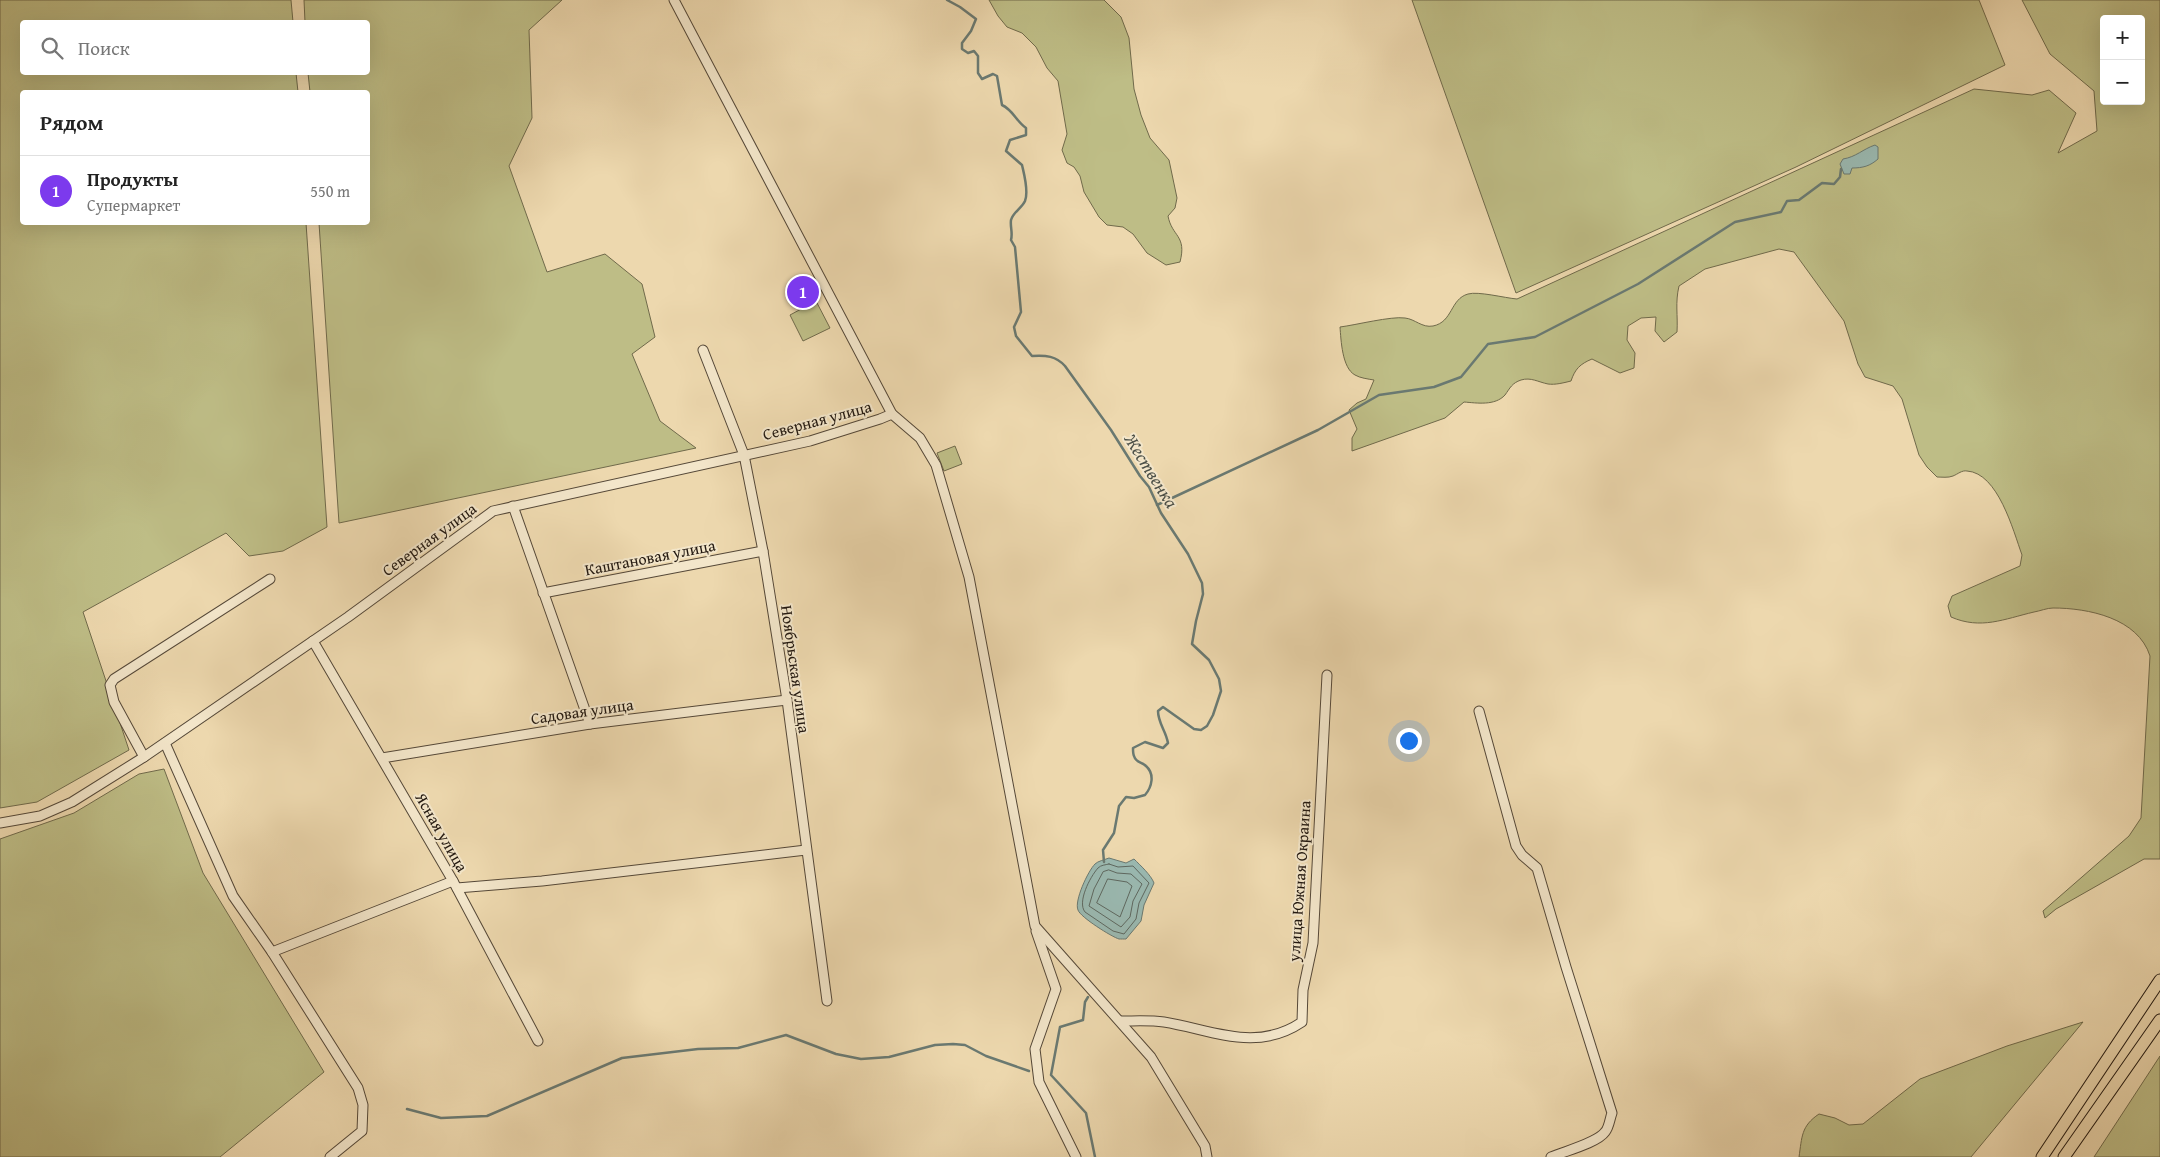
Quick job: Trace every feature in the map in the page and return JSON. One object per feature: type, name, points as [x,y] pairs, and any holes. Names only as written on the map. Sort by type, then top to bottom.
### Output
[{"type":"main road","points":[[2042,1157],[2160,980]]},
{"type":"main road","points":[[2064,1157],[2160,1020]]},
{"type":"street","points":[[674,0],[892,414],[920,438],[936,465],[969,577],[1035,926],[1056,989],[1035,1049],[1039,1082],[1076,1157]]},
{"type":"street","name":"Ноябрьская улица","points":[[703,350],[744,455],[763,551],[787,700],[827,1001]]},
{"type":"street","name":"Северная улица","points":[[144,757],[313,641],[493,511],[810,441],[880,420],[892,414]]},
{"type":"street","points":[[513,506],[590,724]]},
{"type":"street","name":"Каштановая улица","points":[[543,593],[763,551]]},
{"type":"street","points":[[0,823],[40,816],[72,802],[144,757],[114,702],[110,686],[114,679],[270,579]]},
{"type":"street","name":"Ясная улица","points":[[313,641],[455,885],[538,1041]]},
{"type":"street","name":"улица Южная Окраина","points":[[1121,1022],[1161,1022],[1226,1036],[1254,1038],[1269,1038],[1288,1031],[1302,1022],[1303,990],[1313,943],[1327,675]]},
{"type":"street","name":"Садовая улица","points":[[382,758],[590,724],[787,700]]},
{"type":"street","points":[[1479,711],[1516,846],[1522,855],[1537,868],[1612,1113],[1606,1132],[1589,1143],[1571,1148],[1551,1157]]},
{"type":"street","points":[[165,743],[233,896],[272,952],[358,1088],[363,1105],[362,1132],[330,1157]]},
{"type":"street","points":[[272,952],[455,885],[542,881],[806,850]]},
{"type":"street","points":[[1035,926],[1151,1057],[1205,1146],[1207,1157]]},
{"type":"shaded area","points":[[0,0],[291,0],[293,20],[20,20],[20,75],[296,75],[298,90],[20,90],[20,225],[306,225],[327,527],[283,551],[249,556],[226,533],[83,612],[129,750],[37,802],[0,808]]},
{"type":"shaded area","points":[[304,0],[562,0],[529,30],[532,118],[509,166],[547,272],[605,254],[642,284],[655,337],[632,354],[660,421],[696,448],[339,523],[319,225],[370,225],[370,90],[310,90],[308,75],[370,75],[370,20],[305,20]]},
{"type":"shaded area","points":[[989,0],[1104,0],[1121,17],[1129,38],[1134,89],[1141,115],[1150,138],[1169,160],[1177,198],[1175,208],[1168,216],[1182,246],[1180,262],[1166,265],[1147,253],[1133,234],[1123,227],[1107,225],[1099,217],[1084,192],[1080,176],[1074,167],[1067,163],[1062,150],[1067,134],[1058,81],[1047,68],[1036,47],[1022,33],[1007,27]]},
{"type":"shaded area","points":[[1412,0],[1979,0],[2005,65],[1796,167],[1516,293]]},
{"type":"shaded area","points":[[2022,0],[2160,0],[2160,859],[2144,859],[2056,909],[2045,918],[2043,911],[2129,836],[2141,818],[2150,656],[2144,643],[2135,632],[2123,624],[2096,613],[2081,610],[2051,608],[1983,623],[1972,623],[1951,617],[1948,606],[1952,596],[2020,566],[2022,555],[2003,504],[1987,481],[1978,474],[1965,471],[1951,477],[1937,477],[1927,467],[1919,455],[1902,399],[1893,386],[1865,377],[1858,364],[1844,321],[1794,252],[1779,249],[1705,269],[1679,286],[1677,332],[1664,342],[1655,331],[1656,317],[1641,318],[1628,326],[1627,340],[1635,353],[1634,368],[1620,373],[1592,359],[1578,367],[1571,381],[1551,384],[1531,379],[1521,380],[1513,384],[1505,395],[1496,401],[1486,403],[1464,402],[1445,418],[1352,451],[1352,438],[1357,429],[1349,410],[1357,403],[1366,399],[1374,380],[1357,376],[1347,366],[1343,353],[1340,327],[1382,319],[1399,318],[1409,319],[1425,326],[1433,326],[1440,324],[1458,301],[1468,294],[1485,294],[1517,299],[1974,89],[2032,95],[2049,90],[2076,113],[2058,153],[2097,131],[2094,91],[2050,54]]},
{"type":"shaded area","points":[[816,301],[830,328],[803,341],[790,315]]},
{"type":"shaded area","points":[[955,446],[962,464],[944,471],[937,453]]},
{"type":"shaded area","points":[[164,769],[203,873],[324,1072],[220,1157],[0,1157],[0,839],[74,813],[139,774]]},
{"type":"shaded area","points":[[2083,1022],[1971,1157],[1799,1157],[1803,1132],[1813,1118],[1819,1114],[1835,1118],[1849,1125],[1863,1124],[1920,1079],[2007,1046]]},
{"type":"shaded area","points":[[2160,1056],[2160,1157],[2094,1157]]},
{"type":"water","points":[[1875,145],[1878,147],[1878,159],[1866,166],[1852,168],[1850,174],[1844,174],[1840,164],[1843,159],[1852,157]]},
{"type":"water","points":[[1109,858],[1126,863],[1134,859],[1148,873],[1154,883],[1144,905],[1141,921],[1126,939],[1119,939],[1103,931],[1084,917],[1077,906],[1082,886],[1092,868],[1099,861]]},
{"type":"waterway","name":"Жественка","points":[[947,0],[976,19],[971,31],[962,43],[962,49],[968,53],[974,51],[978,56],[978,73],[982,79],[993,74],[997,76],[1002,105],[1026,128],[1026,135],[1010,140],[1006,151],[1022,165],[1026,188],[1025,201],[1011,220],[1011,240],[1015,247],[1021,312],[1014,327],[1016,336],[1032,356],[1050,357],[1058,360],[1065,366],[1149,487],[1161,513],[1188,554],[1202,583],[1203,594],[1192,644],[1209,660],[1219,679],[1221,691],[1213,715],[1207,726],[1201,730],[1194,729],[1163,707],[1158,711],[1168,743],[1163,748],[1145,742],[1133,748],[1135,758],[1149,769],[1151,784],[1145,795],[1134,798],[1126,797],[1119,806],[1114,833],[1103,850],[1104,862]]},
{"type":"waterway","points":[[1157,505],[1318,430],[1379,395],[1434,387],[1461,377],[1488,344],[1535,337],[1638,284],[1735,222],[1781,212],[1787,201],[1799,200],[1822,183],[1834,184],[1840,177],[1841,169]]},
{"type":"waterway","name":"Жественка","points":[[1088,997],[1085,1002],[1083,1020],[1060,1027],[1051,1075],[1086,1113],[1095,1157]]},
{"type":"waterway","points":[[407,1109],[441,1118],[487,1116],[622,1058],[698,1049],[738,1048],[786,1035],[836,1054],[861,1059],[889,1057],[935,1045],[965,1045],[986,1056],[1029,1071]]},
{"type":"place","name":"Продукты","points":[[803,292]]}]
